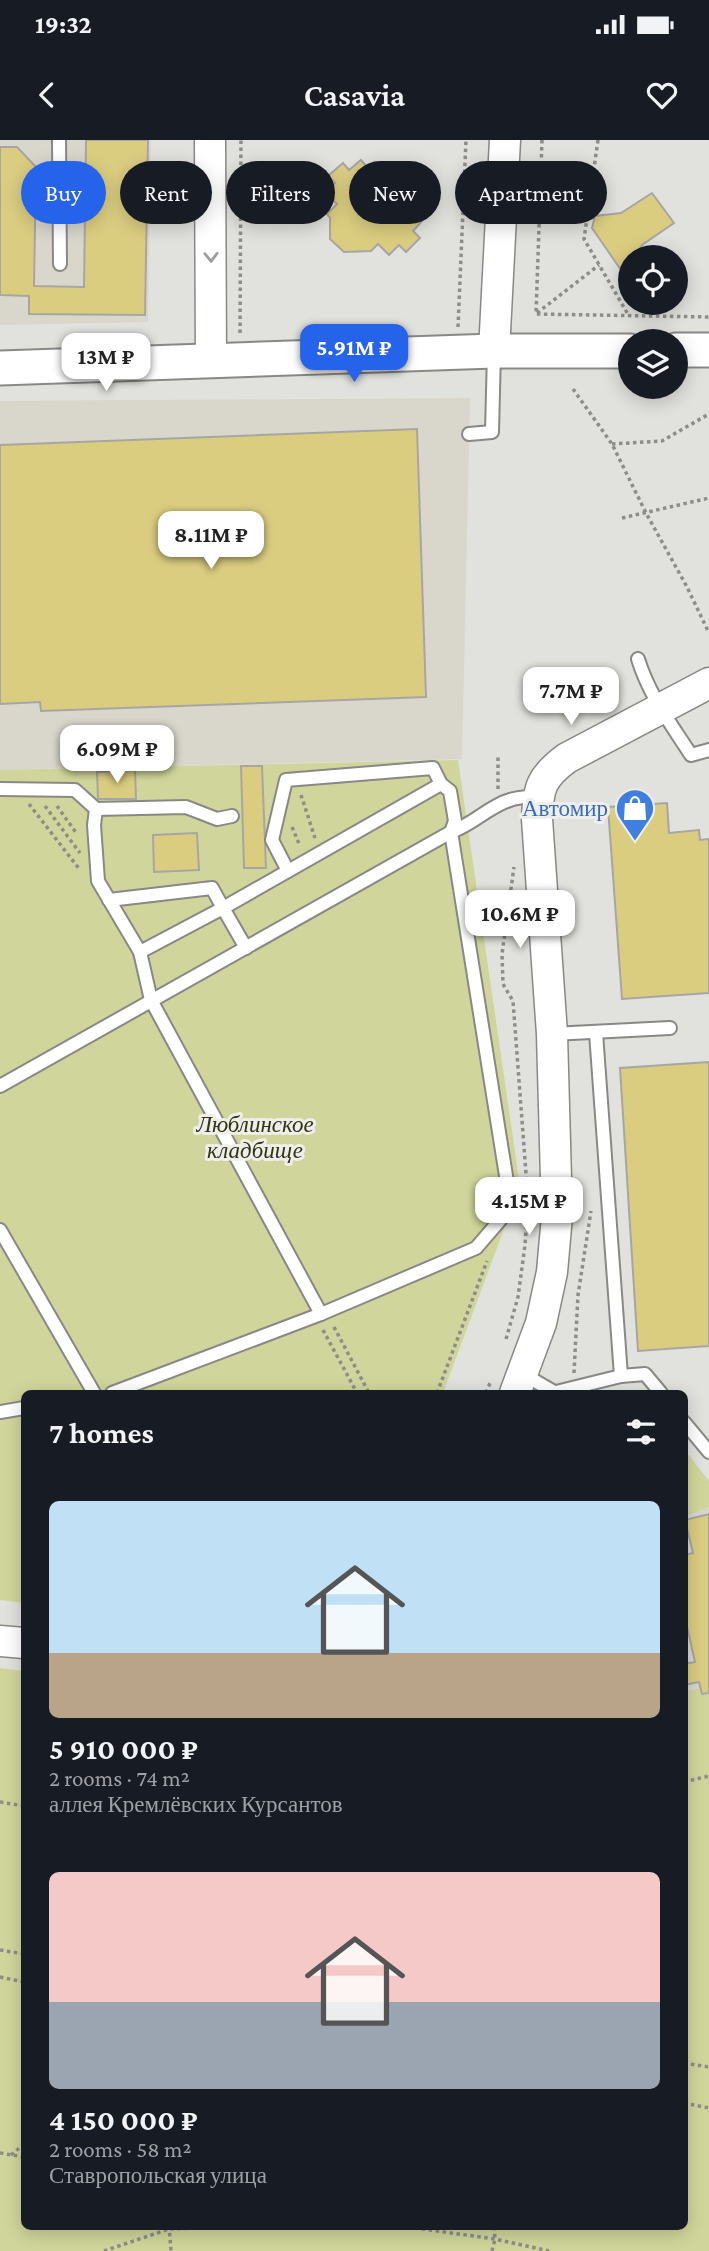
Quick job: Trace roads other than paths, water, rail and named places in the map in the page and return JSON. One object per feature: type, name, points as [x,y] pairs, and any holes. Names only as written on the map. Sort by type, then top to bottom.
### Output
[{"type":"main road","points":[[688,351],[709,350]]},
{"type":"main road","points":[[0,368],[494,351],[618,351]]},
{"type":"street","points":[[210,140],[211,362]]},
{"type":"street","points":[[494,351],[505,140]]},
{"type":"street","points":[[519,1383],[541,1323],[552,1272],[557,1216],[552,1034],[537,796],[550,771],[567,758],[709,683]]},
{"type":"street","points":[[0,1641],[21,1643]]},
{"type":"lane","points":[[59,140],[60,264]]},
{"type":"lane","points":[[469,434],[492,432],[494,351]]},
{"type":"lane","points":[[638,659],[644,678],[660,709],[691,755],[709,750]]},
{"type":"lane","points":[[120,1390],[321,1314],[476,1248],[501,1219],[507,1182],[451,832],[455,821],[450,791],[441,784],[433,768],[286,780],[272,840],[288,871]]},
{"type":"lane","points":[[140,952],[441,784]]},
{"type":"lane","points":[[0,789],[75,790],[96,809],[186,807],[217,819],[232,816]]},
{"type":"lane","points":[[0,1086],[451,832],[466,827],[498,805],[510,799],[537,796]]},
{"type":"lane","points":[[96,809],[94,825],[98,881],[140,952],[150,1000],[321,1314]]},
{"type":"lane","points":[[109,900],[212,888],[246,948]]},
{"type":"lane","points":[[552,1034],[670,1028]]},
{"type":"lane","points":[[596,1033],[621,1376]]},
{"type":"lane","points":[[0,1230],[92,1390]]},
{"type":"lane","points":[[563,1390],[621,1376],[645,1374],[658,1390]]},
{"type":"lane","points":[[519,1383],[545,1390]]},
{"type":"lane","points":[[0,1412],[21,1408]]},
{"type":"lane","points":[[688,1427],[709,1452]]},
{"type":"place","name":"Автомир","points":[[635,842]]},
{"type":"park label","name":"Люблинское кладбище","points":[[255,1137]]}]
